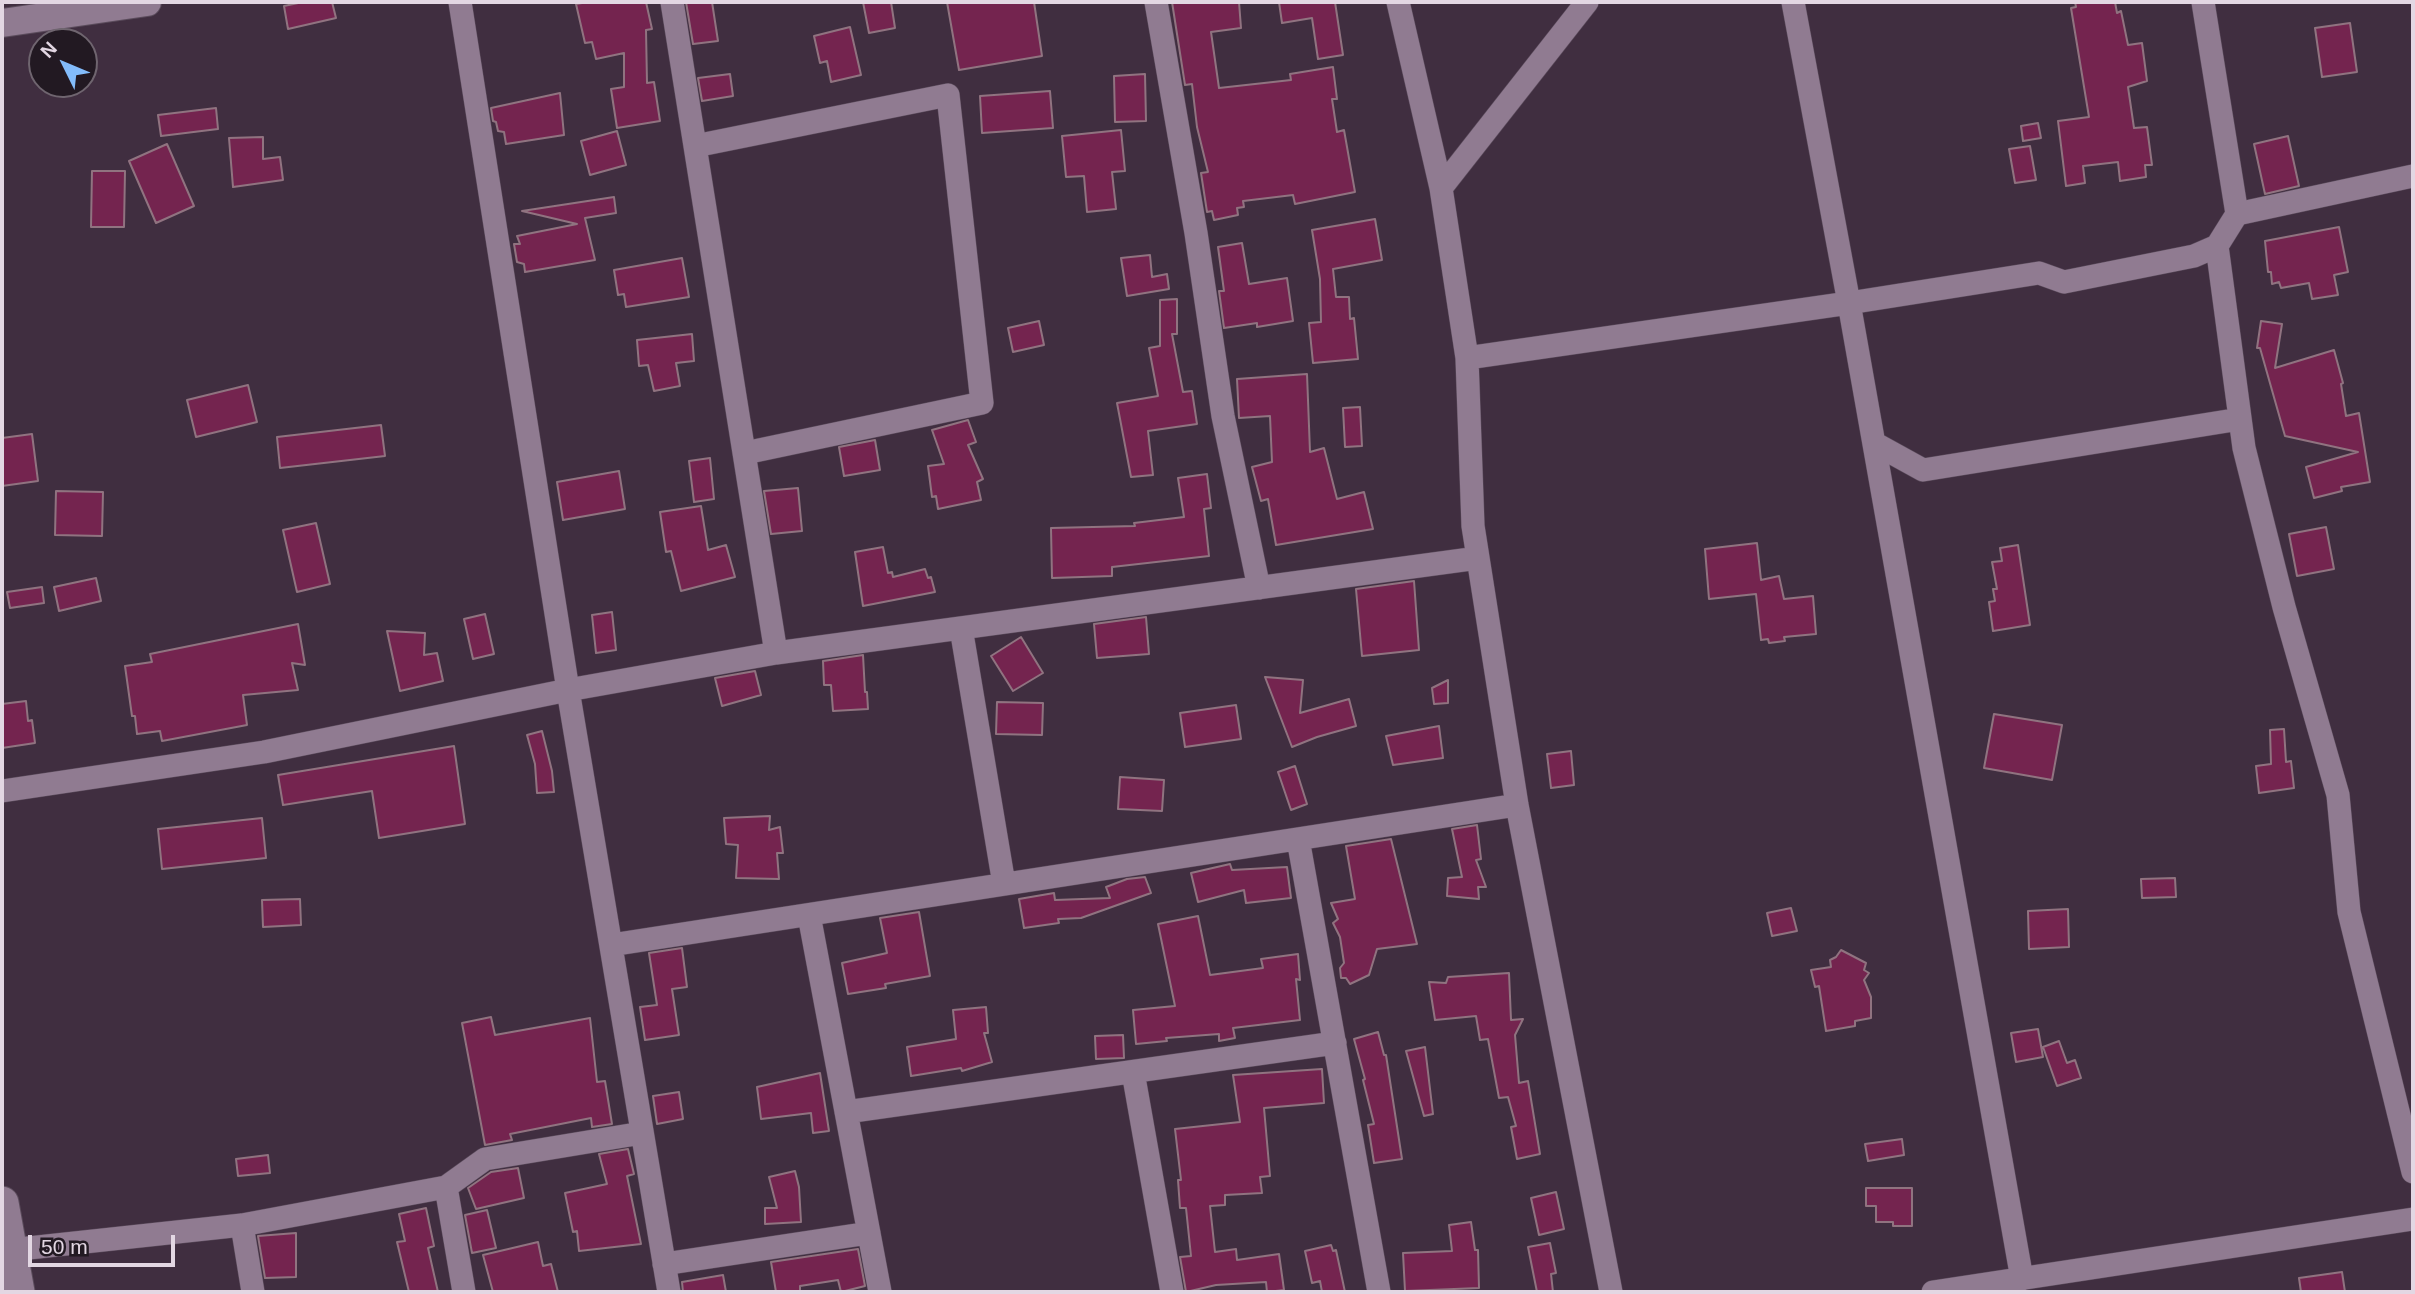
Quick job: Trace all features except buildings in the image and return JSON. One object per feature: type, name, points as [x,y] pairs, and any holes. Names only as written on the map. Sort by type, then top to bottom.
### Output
[{"type":"main road","points":[[2,1203],[18,1292]]},
{"type":"street","points":[[2,23],[147,2]]},
{"type":"street","points":[[460,2],[568,691],[669,1292]]},
{"type":"street","points":[[672,2],[776,653]]},
{"type":"street","points":[[1156,2],[1196,233],[1223,416],[1259,588]]},
{"type":"street","points":[[1398,2],[1441,188],[1467,358],[1473,527],[1517,805],[1611,1292]]},
{"type":"street","points":[[1441,188],[1587,2]]},
{"type":"street","points":[[1793,2],[1874,443],[2021,1279]]},
{"type":"street","points":[[1467,358],[2039,274],[2064,282],[2194,256],[2217,247],[2237,214],[2203,2]]},
{"type":"street","points":[[695,146],[948,95],[982,403],[745,453]]},
{"type":"street","points":[[2237,214],[2413,176]]},
{"type":"street","points":[[2217,247],[2244,448],[2337,795],[2349,912],[2413,1172]]},
{"type":"street","points":[[1874,443],[1923,470],[2240,419]]},
{"type":"street","points":[[2,791],[264,752],[568,691],[776,653],[1478,558]]},
{"type":"street","points":[[961,628],[1004,884]]},
{"type":"street","points":[[611,945],[1517,805]]},
{"type":"street","points":[[1298,839],[1379,1292]]},
{"type":"street","points":[[809,915],[880,1292]]},
{"type":"street","points":[[846,1112],[1335,1043]]},
{"type":"street","points":[[1133,1072],[1172,1292]]},
{"type":"street","points":[[10,1250],[242,1225],[446,1186],[485,1159],[642,1133]]},
{"type":"street","points":[[446,1186],[464,1292]]},
{"type":"street","points":[[1933,1292],[2413,1220]]},
{"type":"street","points":[[242,1225],[253,1292]]},
{"type":"street","points":[[664,1264],[869,1233]]}]
